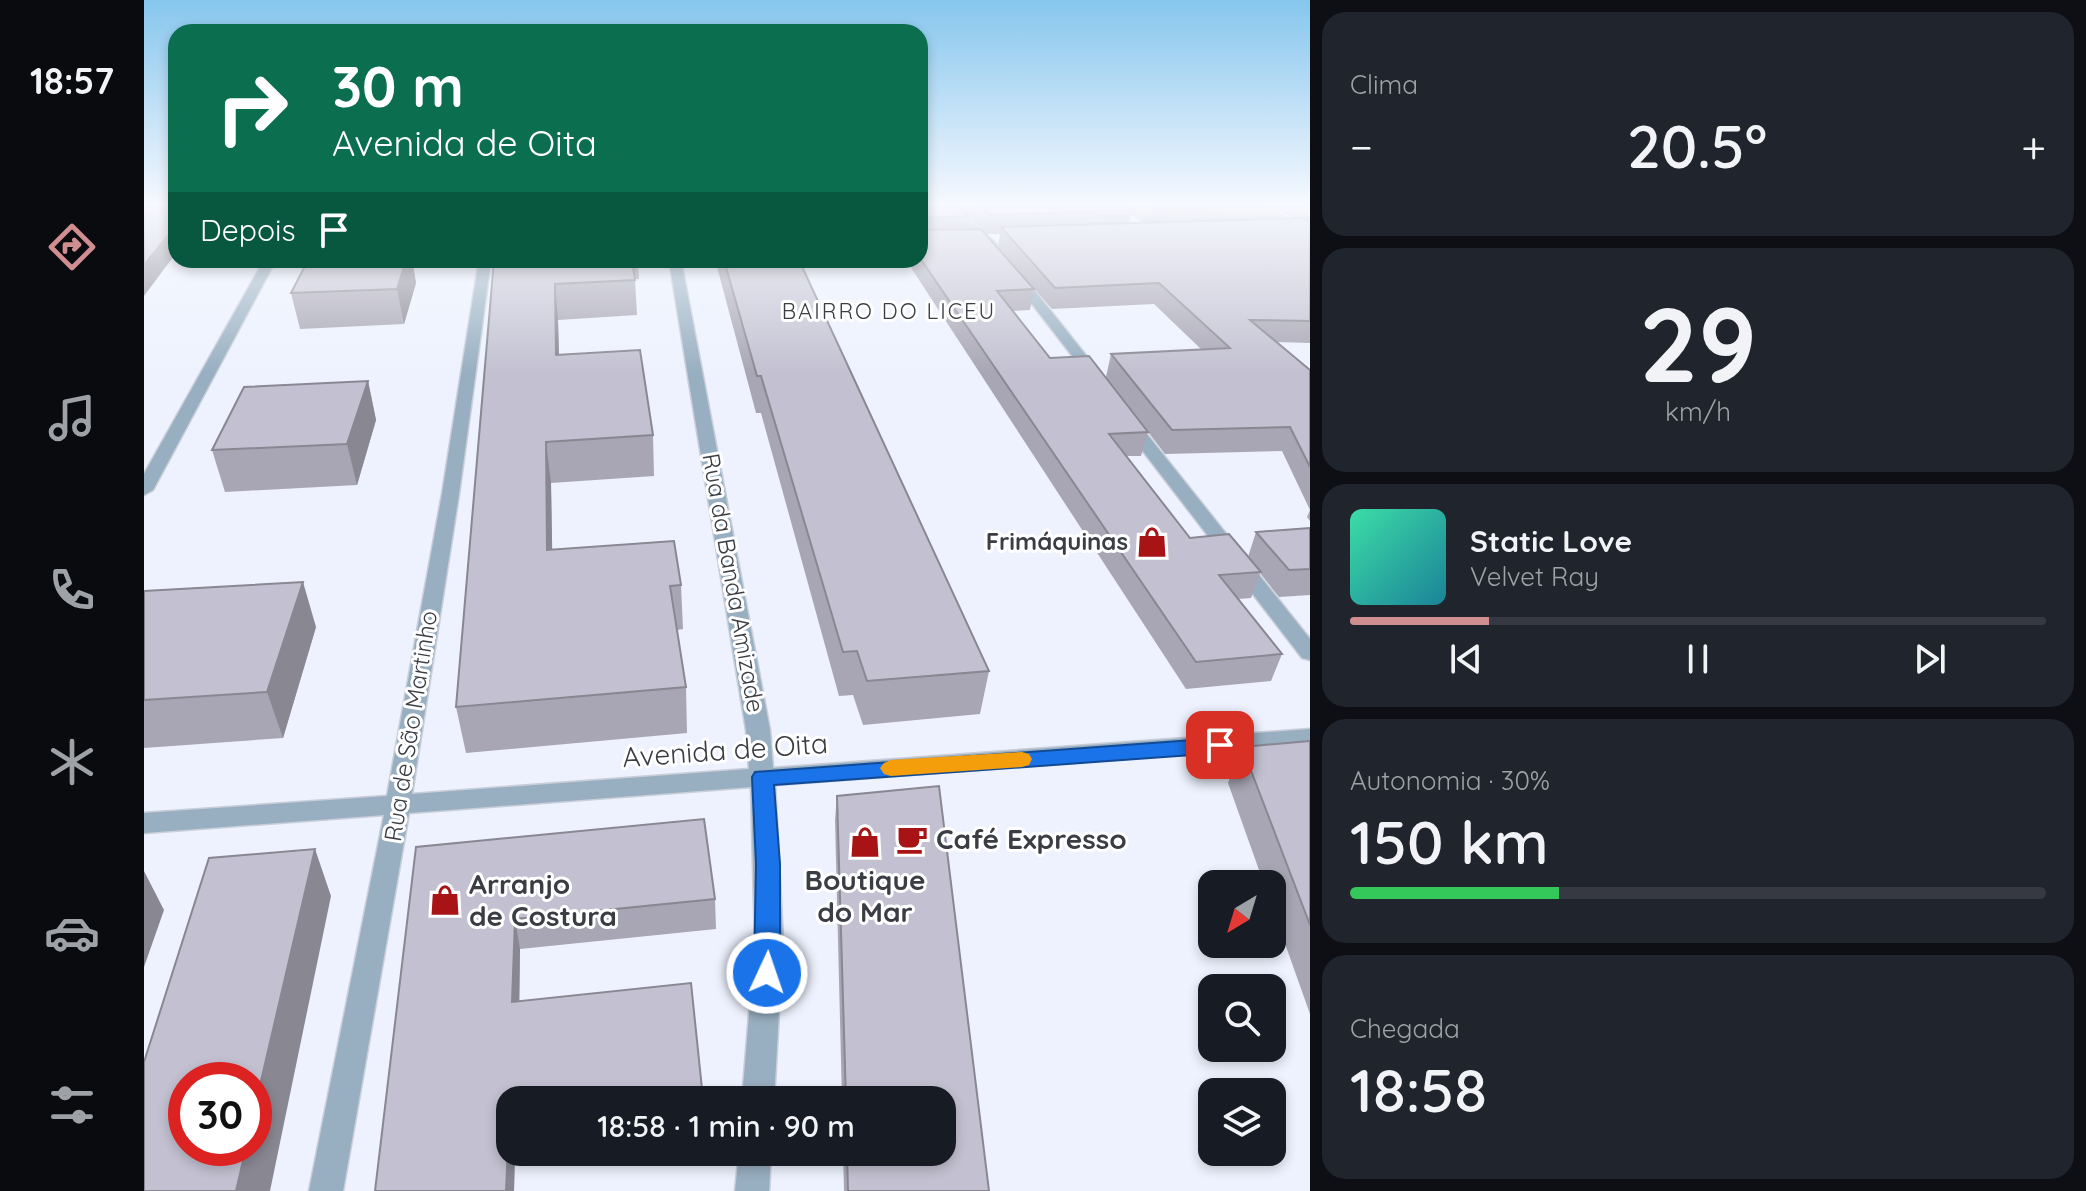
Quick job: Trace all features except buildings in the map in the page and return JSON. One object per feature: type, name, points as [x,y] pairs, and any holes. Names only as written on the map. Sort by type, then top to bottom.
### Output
[{"type":"street","points":[[1003,262],[1310,653]]},
{"type":"street","points":[[144,490],[266,268]]},
{"type":"street","points":[[259,285],[273,268]]},
{"type":"street","name":"Rua de São Martinho","points":[[326,1191],[398,806],[468,388],[484,268]]},
{"type":"street","name":"Rua da Banda Amizade","points":[[676,268],[758,730],[763,777],[769,941],[759,1086]]},
{"type":"street","name":"Avenida de Oita","points":[[144,823],[1310,737]]},
{"type":"street","points":[[752,1191],[754,1166]]},
{"type":"slow traffic","points":[[891,768],[1022,759]]},
{"type":"place","name":"Frimáquinas","points":[[1152,542]]},
{"type":"place","name":"Café Expresso","points":[[912,839]]},
{"type":"place","name":"Boutique do Mar","points":[[865,842]]},
{"type":"place","name":"Arranjo de Costura","points":[[445,900]]},
{"type":"district","name":"BAIRRO DO LICEU","points":[[889,311]]},
{"type":"route","points":[[767,973],[768,864],[763,777],[1220,745]]}]
